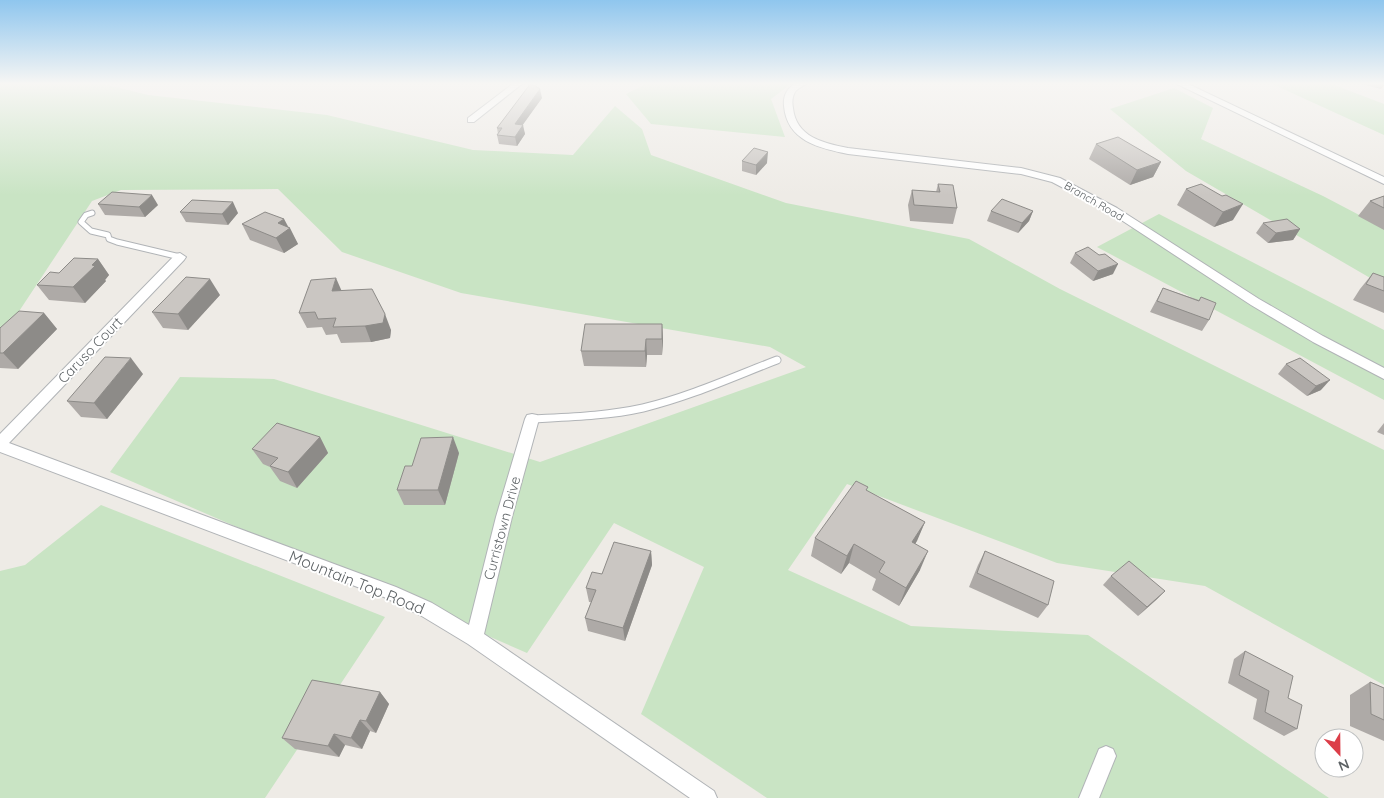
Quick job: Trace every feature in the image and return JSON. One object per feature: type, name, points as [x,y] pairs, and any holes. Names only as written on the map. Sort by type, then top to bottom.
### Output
[{"type":"street","name":"Branch Road","points":[[790,120],[792,127],[804,136],[828,147],[848,151],[1021,171],[1056,180],[1113,210],[1271,311],[1384,374]]},
{"type":"street","points":[[1257,120],[1384,181]]},
{"type":"street","name":"Caruso Court","points":[[0,444],[180,257]]},
{"type":"street","name":"Curristown Drive","points":[[474,638],[504,517],[532,419]]},
{"type":"street","name":"Mountain Top Road","points":[[0,444],[390,592],[426,609],[474,638],[707,798]]},
{"type":"street","points":[[1089,798],[1106,756]]},
{"type":"lane","points":[[92,213],[86,215],[81,222],[93,234],[103,233],[108,235],[109,240],[180,257]]},
{"type":"lane","points":[[532,419],[617,413],[657,404],[777,360]]},
{"type":"green space","points":[[0,120],[349,120],[473,150],[573,155],[603,120],[632,120],[642,129],[651,155],[786,203],[969,239],[1060,289],[1384,450],[1384,685],[1205,586],[1057,563],[847,484],[788,570],[911,626],[1088,635],[1329,798],[767,798],[641,714],[704,567],[614,523],[527,653],[110,472],[180,377],[274,379],[540,462],[806,367],[770,347],[461,293],[342,252],[278,189],[121,190],[92,201],[0,340]]},
{"type":"green space","points":[[648,120],[779,120],[785,137],[651,124]]},
{"type":"green space","points":[[1124,120],[1208,120],[1201,139],[1323,196],[1384,228],[1384,286],[1186,171]]},
{"type":"green space","points":[[1352,120],[1384,120],[1384,135]]},
{"type":"green space","points":[[1159,214],[1384,330],[1384,400],[1097,247]]},
{"type":"green space","points":[[101,505],[385,617],[265,798],[0,798],[0,571],[25,565]]},
{"type":"building","points":[[503,120],[518,120],[515,124],[523,125],[515,137],[497,135],[502,128],[497,128]]},
{"type":"building","points":[[1118,137],[1161,162],[1137,170],[1096,144]]},
{"type":"building","points":[[754,148],[768,152],[756,165],[742,161]]},
{"type":"building","points":[[938,184],[953,185],[957,208],[914,205],[912,190],[940,192]]},
{"type":"building","points":[[1201,184],[1222,196],[1226,195],[1243,204],[1223,212],[1186,189]]},
{"type":"building","points":[[112,192],[152,195],[139,207],[98,204]]},
{"type":"building","points":[[1384,196],[1384,208],[1370,201]]},
{"type":"building","points":[[1002,199],[1033,211],[1022,223],[991,211]]},
{"type":"building","points":[[192,200],[233,202],[222,214],[180,212]]},
{"type":"building","points":[[265,212],[284,219],[278,223],[290,228],[276,238],[242,224]]},
{"type":"building","points":[[1287,219],[1300,229],[1276,233],[1263,223]]},
{"type":"building","points":[[1088,247],[1099,255],[1105,254],[1118,264],[1098,271],[1075,253]]},
{"type":"building","points":[[74,258],[98,259],[92,265],[95,266],[73,287],[37,285],[50,272],[59,273]]},
{"type":"building","points":[[1373,273],[1384,277],[1384,291],[1366,284]]},
{"type":"building","points":[[186,277],[210,279],[178,314],[152,312],[165,299]]},
{"type":"building","points":[[336,278],[332,291],[372,289],[385,314],[383,323],[365,326],[333,327],[336,318],[318,319],[315,312],[299,313],[311,280]]},
{"type":"building","points":[[1163,288],[1199,301],[1201,297],[1216,303],[1209,320],[1157,301]]},
{"type":"building","points":[[19,311],[44,313],[3,353],[0,353],[0,328]]},
{"type":"building","points":[[585,324],[662,324],[662,339],[646,339],[645,351],[581,351]]},
{"type":"building","points":[[105,357],[131,358],[94,403],[67,401]]},
{"type":"building","points":[[1300,358],[1330,380],[1316,386],[1286,364]]},
{"type":"building","points":[[277,423],[320,437],[288,472],[270,466],[278,458],[252,449]]},
{"type":"building","points":[[453,437],[438,490],[397,490],[405,466],[412,466],[421,438]]},
{"type":"building","points":[[856,481],[868,487],[866,490],[925,522],[912,542],[928,551],[906,588],[879,572],[885,562],[854,544],[847,556],[815,538]]},
{"type":"building","points":[[614,542],[651,551],[623,628],[585,618],[596,590],[586,588],[592,572],[602,574]]},
{"type":"building","points":[[985,551],[1054,581],[1048,605],[977,573]]},
{"type":"building","points":[[1129,561],[1165,591],[1147,607],[1111,576]]},
{"type":"building","points":[[1245,651],[1293,676],[1288,698],[1302,705],[1297,729],[1265,712],[1269,691],[1239,675]]},
{"type":"building","points":[[312,680],[380,692],[366,721],[360,720],[351,738],[334,734],[328,746],[282,738]]},
{"type":"building","points":[[1370,682],[1384,688],[1384,720],[1371,714]]}]
